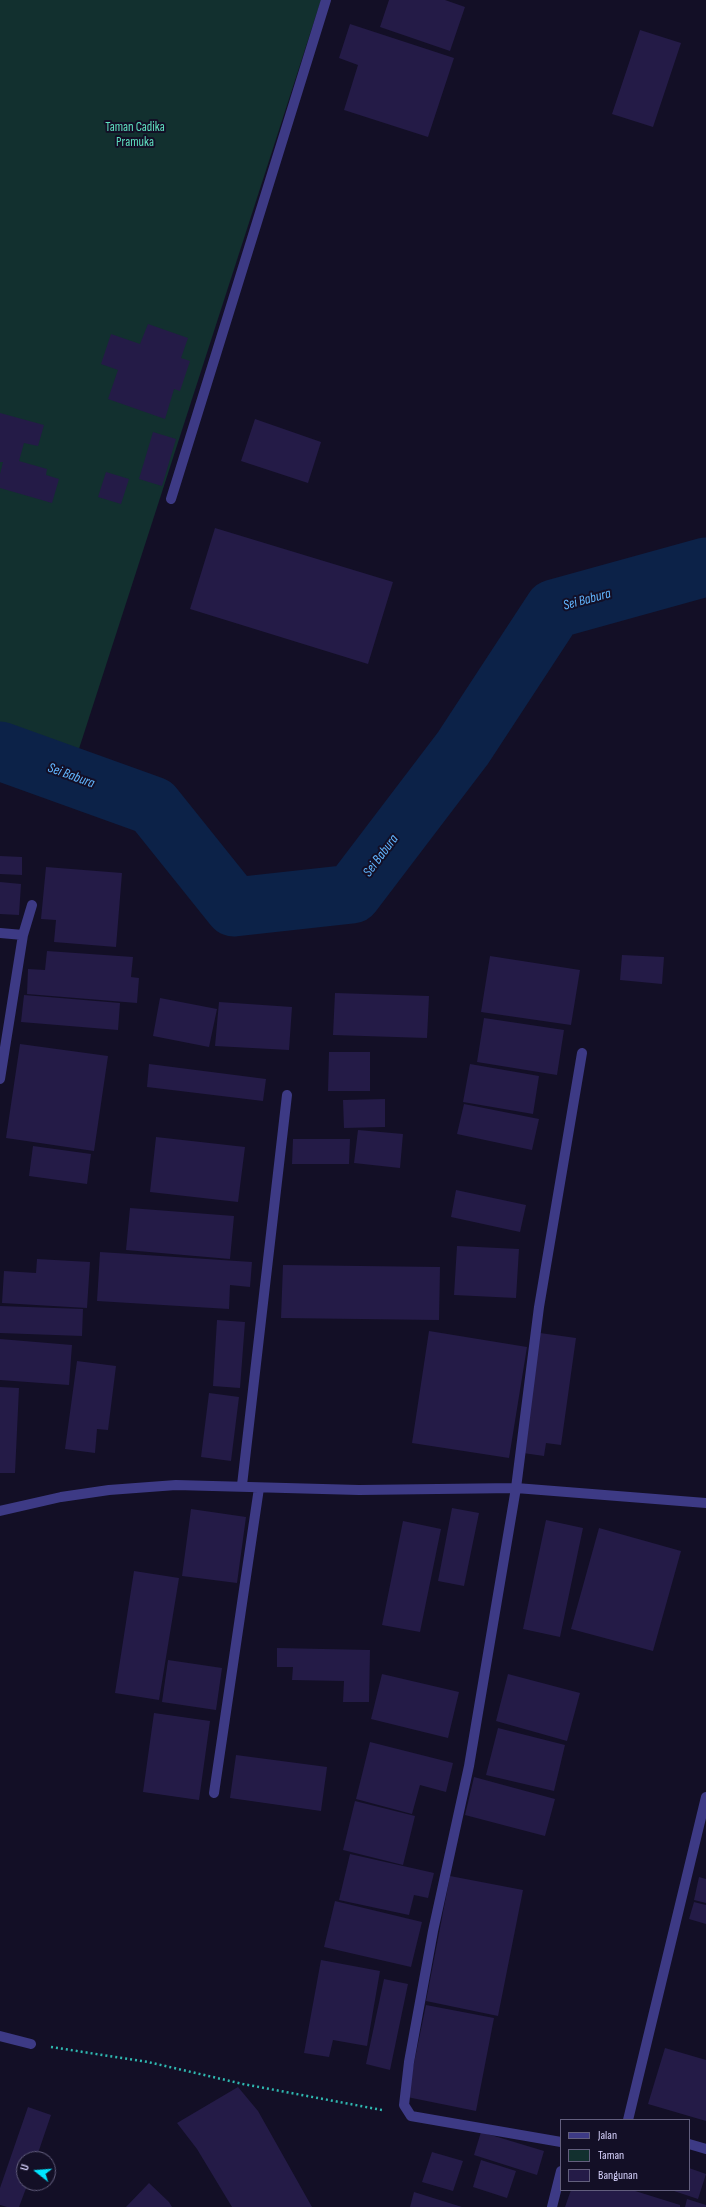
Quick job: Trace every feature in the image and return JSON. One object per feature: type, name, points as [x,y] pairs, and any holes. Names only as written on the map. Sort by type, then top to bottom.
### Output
[{"type":"street","points":[[171,499],[326,0]]},
{"type":"street","points":[[0,1079],[23,935],[32,905]]},
{"type":"street","points":[[0,933],[23,935]]},
{"type":"street","points":[[560,2142],[411,2116],[404,2105],[409,2062],[433,1931],[469,1766],[516,1488],[540,1307],[582,1053]]},
{"type":"street","points":[[242,1486],[287,1095]]},
{"type":"street","points":[[0,1511],[61,1497],[109,1490],[176,1485],[359,1490],[516,1488],[706,1503]]},
{"type":"street","points":[[214,1793],[259,1488]]},
{"type":"street","points":[[628,2119],[706,1797]]},
{"type":"street","points":[[0,2036],[31,2044]]},
{"type":"street","points":[[690,2144],[706,2149]]},
{"type":"street","points":[[552,2207],[560,2175]]},
{"type":"path","points":[[31,2044],[148,2062],[243,2084],[411,2116]]},
{"type":"green space","name":"Taman Cadika Pramuka","points":[[0,0],[321,0],[76,758],[0,738]]},
{"type":"building","points":[[389,0],[445,0],[465,7],[450,51],[380,27]]},
{"type":"building","points":[[350,24],[454,58],[428,137],[344,110],[358,65],[339,58]]},
{"type":"building","points":[[640,30],[681,43],[653,127],[612,114]]},
{"type":"building","points":[[148,324],[188,338],[181,358],[190,361],[180,391],[174,389],[165,419],[108,399],[118,370],[101,364],[111,334],[140,344]]},
{"type":"building","points":[[0,413],[44,425],[38,446],[24,443],[19,461],[47,469],[46,475],[59,479],[52,503],[0,488],[0,474],[3,462],[0,462]]},
{"type":"building","points":[[255,419],[321,442],[308,483],[241,461]]},
{"type":"building","points":[[153,432],[176,439],[162,486],[139,479]]},
{"type":"building","points":[[106,472],[129,479],[121,504],[98,497]]},
{"type":"building","points":[[215,528],[393,582],[368,664],[190,609]]},
{"type":"building","points":[[0,856],[22,857],[22,875],[0,874]]},
{"type":"building","points":[[46,867],[122,873],[116,947],[54,942],[56,920],[41,919]]},
{"type":"building","points":[[0,882],[21,884],[19,915],[0,914]]},
{"type":"building","points":[[47,951],[133,957],[131,977],[139,978],[137,1003],[27,994],[28,969],[45,970]]},
{"type":"building","points":[[622,955],[664,957],[662,984],[620,980]]},
{"type":"building","points":[[490,956],[580,970],[571,1025],[481,1012]]},
{"type":"building","points":[[335,993],[429,996],[427,1038],[333,1035]]},
{"type":"building","points":[[24,995],[120,1003],[118,1030],[21,1022]]},
{"type":"building","points":[[160,998],[217,1009],[209,1047],[153,1036]]},
{"type":"building","points":[[219,1002],[292,1007],[289,1050],[215,1046]]},
{"type":"building","points":[[484,1018],[564,1030],[557,1075],[477,1062]]},
{"type":"building","points":[[20,1044],[108,1056],[94,1151],[6,1138]]},
{"type":"building","points":[[329,1052],[370,1052],[370,1091],[328,1091]]},
{"type":"building","points":[[149,1064],[266,1079],[263,1101],[147,1087]]},
{"type":"building","points":[[470,1064],[539,1076],[533,1114],[463,1102]]},
{"type":"building","points":[[385,1099],[385,1127],[344,1128],[343,1100]]},
{"type":"building","points":[[464,1104],[539,1119],[532,1150],[457,1134]]},
{"type":"building","points":[[358,1130],[403,1134],[400,1168],[354,1163]]},
{"type":"building","points":[[156,1137],[245,1147],[238,1202],[150,1192]]},
{"type":"building","points":[[293,1139],[350,1139],[349,1164],[292,1164]]},
{"type":"building","points":[[33,1146],[91,1154],[87,1184],[29,1176]]},
{"type":"building","points":[[456,1190],[526,1205],[520,1232],[451,1217]]},
{"type":"building","points":[[130,1208],[234,1216],[230,1259],[126,1250]]},
{"type":"building","points":[[457,1246],[519,1249],[516,1298],[454,1295]]},
{"type":"building","points":[[100,1252],[252,1262],[250,1287],[230,1285],[229,1309],[97,1301]]},
{"type":"building","points":[[37,1259],[90,1262],[87,1308],[2,1303],[4,1271],[36,1273]]},
{"type":"building","points":[[283,1265],[440,1267],[439,1320],[281,1318]]},
{"type":"building","points":[[0,1306],[83,1309],[82,1336],[0,1333]]},
{"type":"building","points":[[217,1320],[245,1322],[240,1388],[213,1386]]},
{"type":"building","points":[[429,1331],[527,1347],[509,1458],[412,1443]]},
{"type":"building","points":[[540,1333],[576,1338],[561,1445],[546,1443],[544,1456],[523,1453]]},
{"type":"building","points":[[0,1339],[72,1345],[69,1385],[0,1380]]},
{"type":"building","points":[[77,1361],[116,1366],[108,1430],[97,1429],[95,1453],[65,1449]]},
{"type":"building","points":[[0,1387],[19,1388],[15,1473],[0,1473]]},
{"type":"building","points":[[209,1393],[239,1397],[231,1461],[201,1457]]},
{"type":"building","points":[[452,1508],[479,1513],[464,1586],[438,1581]]},
{"type":"building","points":[[191,1509],[246,1517],[237,1583],[182,1576]]},
{"type":"building","points":[[546,1520],[583,1528],[560,1637],[523,1629]]},
{"type":"building","points":[[403,1521],[441,1529],[420,1632],[382,1625]]},
{"type":"building","points":[[599,1528],[681,1551],[653,1651],[571,1629]]},
{"type":"building","points":[[134,1571],[179,1578],[159,1700],[115,1693]]},
{"type":"building","points":[[277,1648],[370,1650],[369,1702],[343,1702],[344,1681],[292,1680],[293,1667],[277,1667]]},
{"type":"building","points":[[168,1660],[222,1668],[216,1710],[162,1702]]},
{"type":"building","points":[[382,1674],[459,1692],[448,1738],[371,1719]]},
{"type":"building","points":[[508,1674],[580,1693],[567,1741],[496,1721]]},
{"type":"building","points":[[154,1713],[210,1721],[199,1800],[143,1792]]},
{"type":"building","points":[[498,1728],[565,1745],[554,1791],[486,1775]]},
{"type":"building","points":[[370,1742],[453,1763],[446,1792],[420,1785],[412,1814],[356,1799]]},
{"type":"building","points":[[236,1755],[327,1767],[321,1811],[230,1798]]},
{"type":"building","points":[[474,1777],[555,1799],[545,1836],[465,1815]]},
{"type":"building","points":[[355,1801],[415,1816],[403,1865],[343,1850]]},
{"type":"building","points":[[350,1854],[434,1873],[428,1898],[414,1895],[409,1915],[339,1900]]},
{"type":"building","points":[[450,1876],[523,1890],[498,2016],[426,2001]]},
{"type":"building","points":[[699,1877],[706,1879],[706,1903],[694,1900]]},
{"type":"building","points":[[335,1901],[422,1922],[411,1967],[324,1947]]},
{"type":"building","points":[[694,1902],[706,1905],[706,1924],[689,1919]]},
{"type":"building","points":[[321,1960],[380,1971],[367,2046],[333,2040],[329,2057],[304,2053]]},
{"type":"building","points":[[384,1979],[408,1984],[390,2070],[366,2064]]},
{"type":"building","points":[[426,2005],[494,2018],[476,2111],[407,2097]]},
{"type":"building","points":[[665,2048],[706,2060],[706,2121],[648,2104]]},
{"type":"building","points":[[238,2087],[258,2111],[312,2207],[232,2207],[197,2149],[177,2123]]},
{"type":"building","points":[[28,2107],[51,2115],[39,2151],[16,2151],[16,2191],[25,2191],[19,2207],[7,2207],[0,2205],[0,2188]]},
{"type":"building","points":[[481,2132],[544,2151],[537,2175],[474,2155]]},
{"type":"building","points":[[432,2152],[463,2161],[453,2191],[422,2182]]},
{"type":"building","points":[[481,2160],[516,2171],[507,2198],[473,2187]]},
{"type":"building","points":[[690,2168],[706,2174],[698,2199],[674,2191],[690,2191]]},
{"type":"building","points":[[149,2183],[169,2202],[172,2207],[126,2207]]},
{"type":"building","points":[[571,2191],[635,2191],[680,2205],[680,2207],[565,2207]]},
{"type":"building","points":[[414,2192],[462,2207],[410,2207]]},
{"type":"building","points":[[687,2199],[706,2205],[706,2207],[685,2207]]},
{"type":"waterway","name":"Sei Babura","points":[[0,751],[153,806],[234,907],[352,894],[463,748],[554,609],[706,567]]}]
